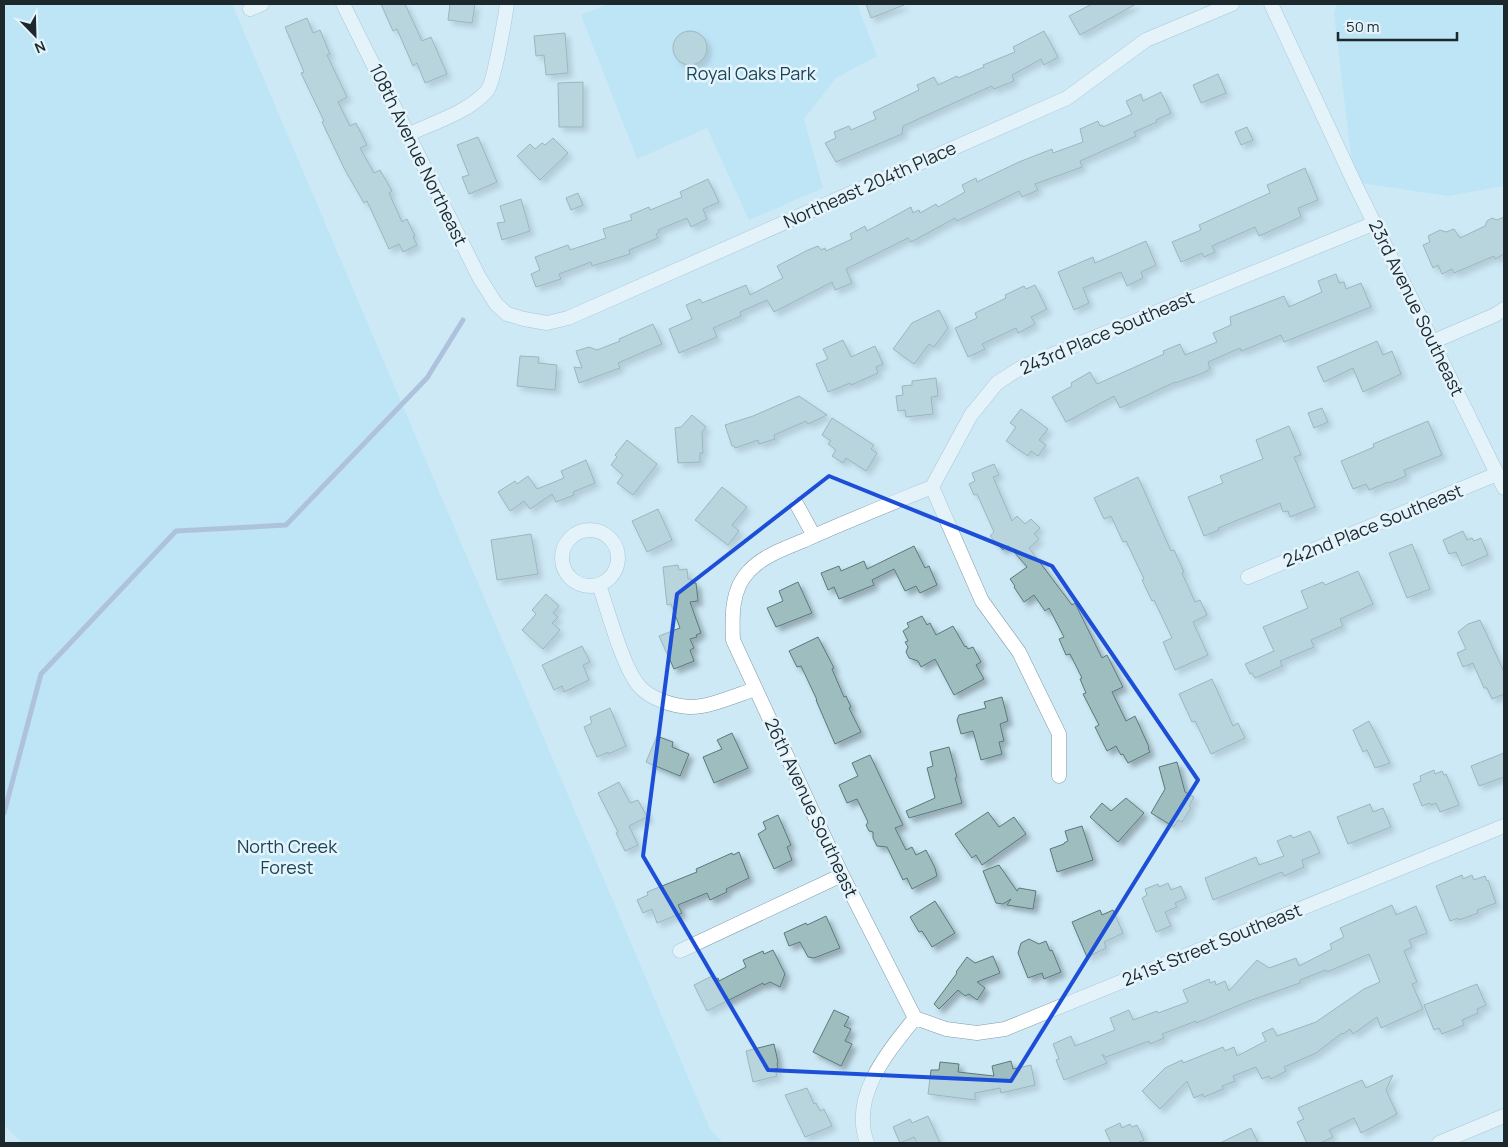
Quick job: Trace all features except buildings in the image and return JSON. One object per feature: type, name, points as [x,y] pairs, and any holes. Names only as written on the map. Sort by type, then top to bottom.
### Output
[{"type":"street","name":"108th Avenue Northeast","points":[[343,4],[479,277],[496,304]]},
{"type":"street","points":[[409,134],[466,108],[488,90],[503,30],[507,4]]},
{"type":"street","name":"Northeast 204th Place","points":[[496,304],[507,314],[524,319],[546,323],[568,318],[1067,98],[1146,40],[1232,4]]},
{"type":"street","name":"23rd Avenue Southeast","points":[[1271,4],[1432,342],[1504,488]]},
{"type":"street","name":"243rd Place Southeast","points":[[932,487],[971,415],[997,383],[1022,366],[1375,223]]},
{"type":"street","points":[[1432,342],[1495,315],[1504,309]]},
{"type":"street","name":"242nd Place Southeast","points":[[1248,577],[1497,474]]},
{"type":"street","points":[[797,505],[814,536],[853,518],[932,487],[982,601],[1019,652],[1058,734],[1059,776]]},
{"type":"street","points":[[589,530],[604,534],[615,545],[618,561],[616,569],[612,576],[599,585],[591,586],[576,582],[565,571],[562,555],[564,547],[574,535],[581,531],[589,530]]},
{"type":"street","name":"26th Avenue Southeast","points":[[814,536],[765,558],[748,572],[737,590],[732,615],[733,640],[842,875],[915,1018]]},
{"type":"street","points":[[599,585],[626,666],[640,687],[655,698],[690,708],[713,703],[755,689]]},
{"type":"street","name":"241st Street Southeast","points":[[915,1018],[946,1029],[977,1033],[1005,1029],[1504,826]]},
{"type":"street","points":[[680,951],[842,875]]},
{"type":"street","points":[[867,1143],[862,1131],[865,1096],[884,1057],[915,1018]]},
{"type":"street","points":[[1439,1143],[1504,1116]]},
{"type":"highlighted area","points":[[829,476],[1052,566],[1198,780],[1011,1081],[768,1070],[643,856],[677,594]]},
{"type":"green space","name":"North Creek Forest","points":[[4,4],[232,4],[710,1129],[723,1143],[22,1143],[4,1125]]},
{"type":"green space","name":"Royal Oaks Park","points":[[608,4],[857,4],[877,56],[836,78],[804,119],[823,188],[749,220],[707,128],[637,159],[581,15]]},
{"type":"green space","points":[[1337,4],[1504,4],[1504,186],[1448,196],[1354,182],[1334,13]]},
{"type":"waterway","points":[[4,813],[41,674],[176,531],[286,525],[427,378],[463,320]]}]
